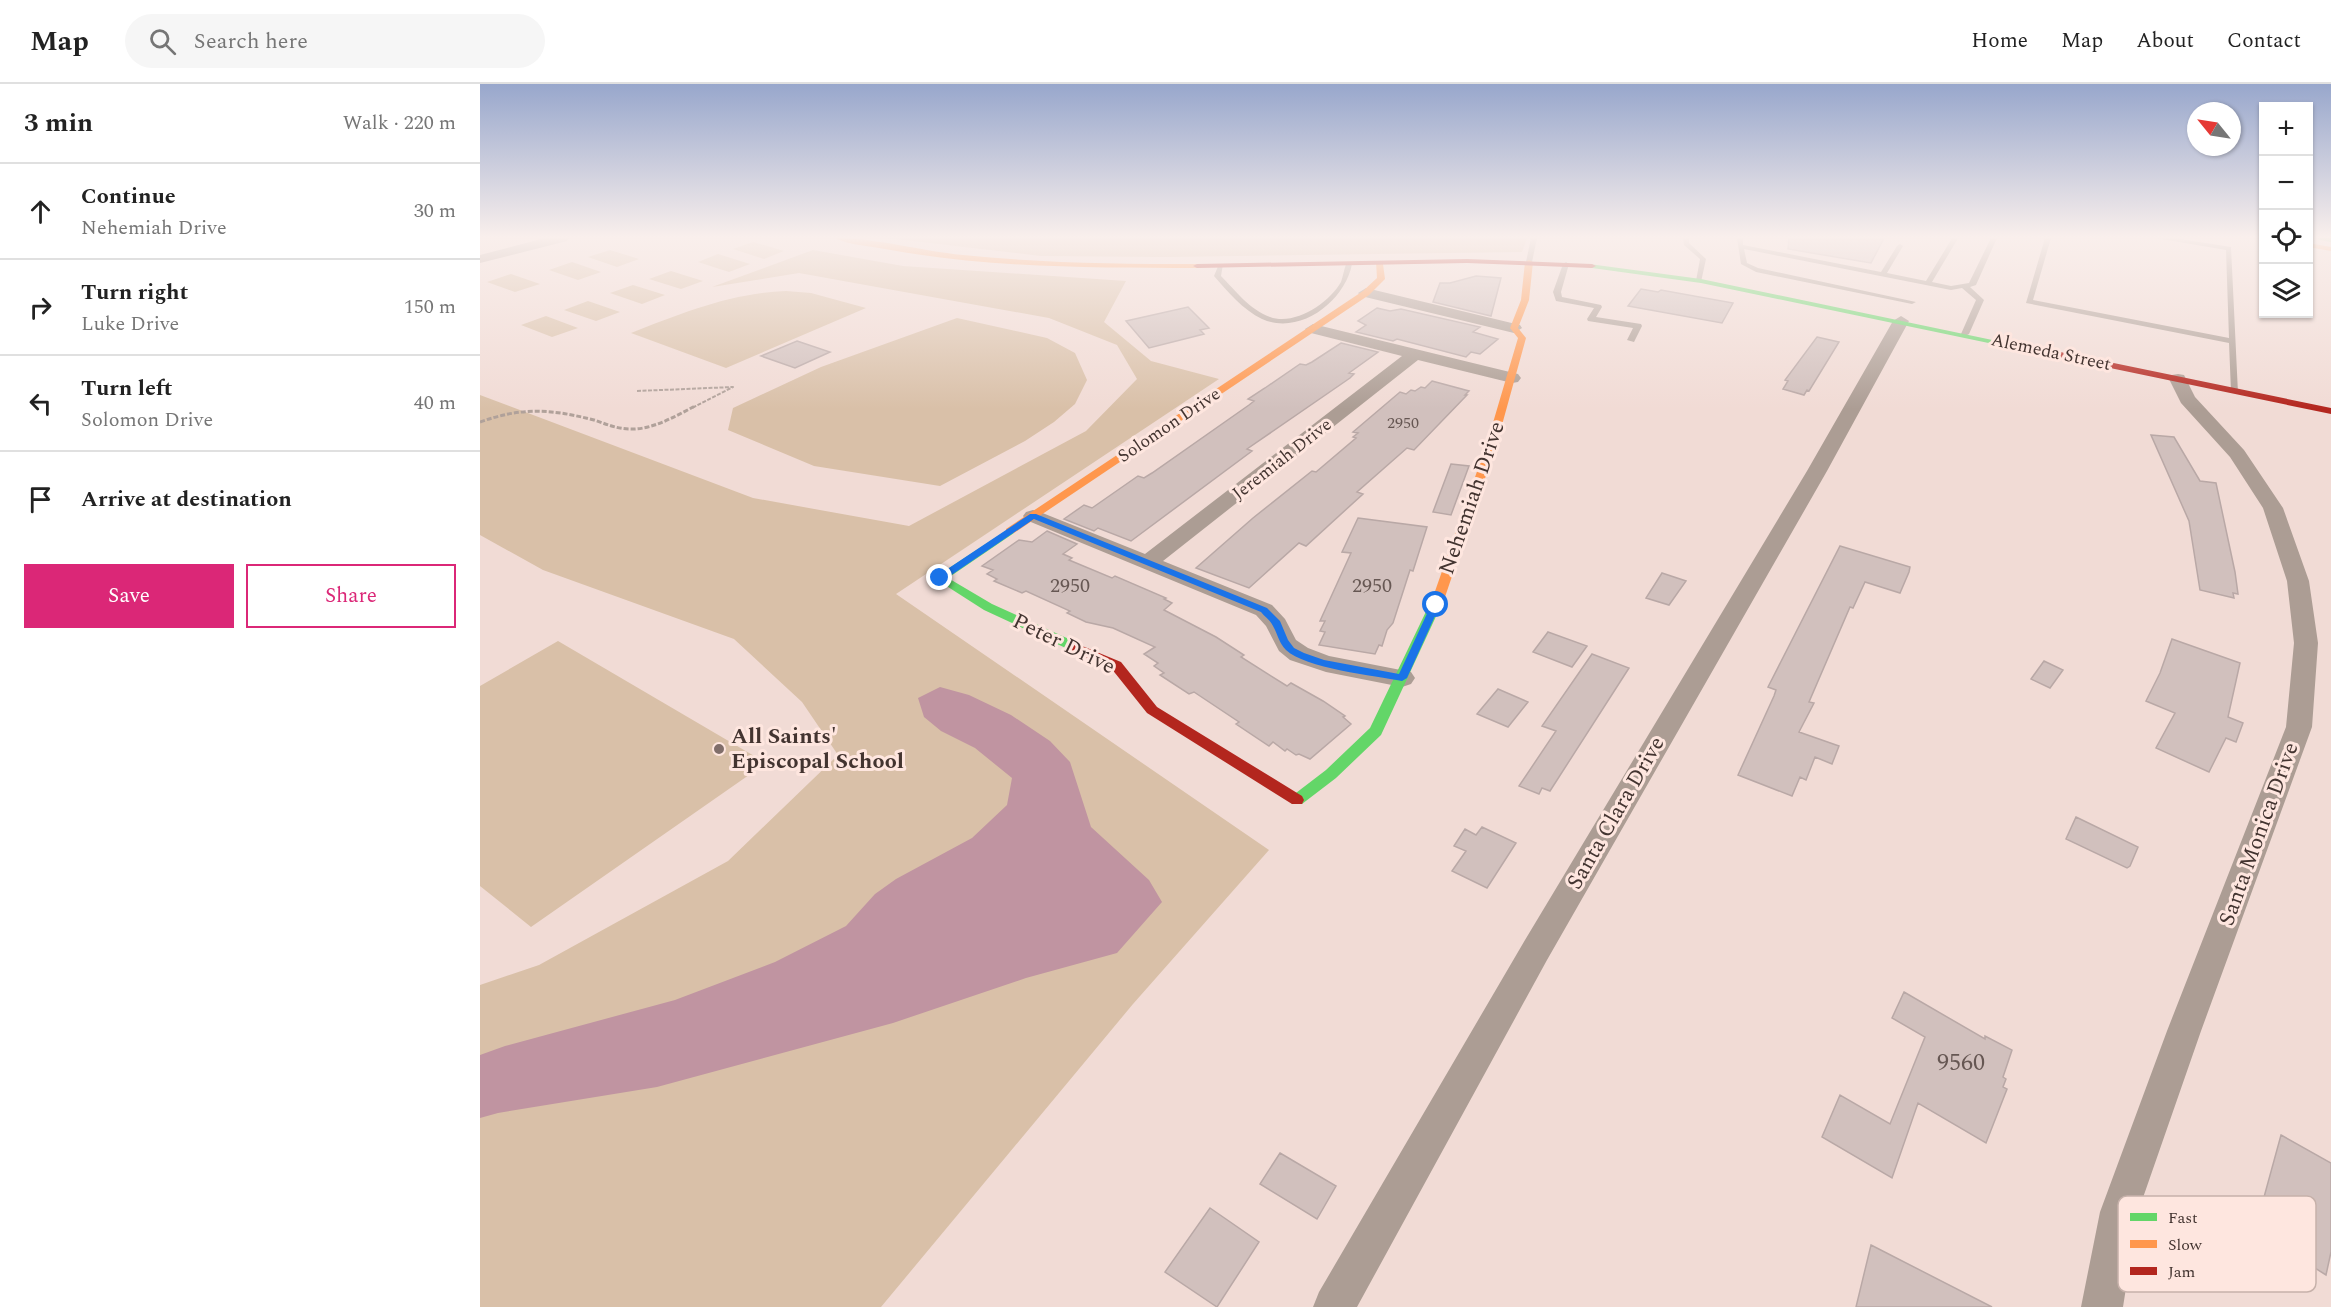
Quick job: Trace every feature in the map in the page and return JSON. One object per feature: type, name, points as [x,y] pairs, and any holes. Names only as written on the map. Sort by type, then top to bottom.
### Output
[{"type":"main road","name":"Solomon Drive","points":[[940,578],[1363,295]]},
{"type":"main road","name":"Nehemiah Drive","points":[[1297,800],[1331,774],[1376,730],[1436,605],[1512,378],[1522,338],[1514,328],[1526,295]]},
{"type":"main road","name":"Alemeda Street","points":[[1793,295],[1906,312],[1965,334],[2331,411]]},
{"type":"main road","name":"Peter Drive","points":[[940,578],[988,607],[1116,665],[1152,710],[1297,800]]},
{"type":"street","points":[[1375,295],[1514,328]]},
{"type":"street","name":"Santa Clara Drive","points":[[1334,1307],[1536,950],[1817,471],[1906,312]]},
{"type":"street","points":[[1313,329],[1512,378]]},
{"type":"street","name":"Jeremiah Drive","points":[[1148,562],[1414,355]]},
{"type":"street","name":"Santa Monica Drive","points":[[2126,1196],[2184,1031],[2299,727],[2306,643],[2298,581],[2273,508],[2237,454],[2187,399],[2178,379]]},
{"type":"street","points":[[1033,516],[1264,610],[1277,623],[1284,641],[1291,650],[1301,655],[1323,663],[1402,678]]},
{"type":"street","name":"Santa Monica Drive","points":[[2102,1307],[2118,1223]]},
{"type":"lane","points":[[1238,295],[1262,316],[1278,322],[1299,318],[1331,295]]},
{"type":"lane","points":[[1558,295],[1559,299],[1598,307],[1591,319],[1638,326],[1630,340]]},
{"type":"lane","points":[[1846,295],[1906,312]]},
{"type":"lane","points":[[1965,334],[1980,300],[1974,295]]},
{"type":"lane","points":[[2031,295],[2029,301],[2233,341]]},
{"type":"lane","points":[[2231,295],[2235,391]]},
{"type":"path","points":[[480,422],[508,412],[544,408],[620,428],[636,429],[663,421],[732,387],[637,391]]},
{"type":"shaded area","points":[[616,295],[665,295],[642,304]]},
{"type":"shaded area","points":[[819,295],[866,308],[726,368],[631,333],[688,311],[746,296]]},
{"type":"shaded area","points":[[922,295],[1118,295],[1104,322],[1151,361],[1219,379],[896,594],[1269,850],[1133,1004],[881,1307],[480,1307],[480,985],[539,965],[728,861],[838,755],[802,702],[734,639],[543,570],[480,535],[480,395],[753,498],[909,526],[1086,431],[1137,379],[1117,345],[1049,318]]},
{"type":"shaded area","points":[[588,301],[620,312],[596,321],[564,310]]},
{"type":"shaded area","points":[[546,316],[578,328],[552,337],[521,325]]},
{"type":"shaded area","points":[[957,318],[1047,338],[1075,353],[1087,380],[1075,404],[1054,422],[1025,441],[940,486],[814,466],[728,430],[733,408],[821,367]]},
{"type":"shaded area","points":[[558,641],[766,763],[531,927],[480,886],[480,686]]},
{"type":"shaded area","points":[[940,687],[969,695],[1011,715],[1050,741],[1070,762],[1091,827],[1149,880],[1162,902],[1117,953],[1026,978],[893,1023],[657,1087],[498,1113],[480,1118],[480,1055],[505,1046],[675,1000],[775,962],[846,926],[875,894],[896,879],[972,838],[1007,805],[1012,778],[975,748],[941,731],[924,717],[918,698]]},
{"type":"building","points":[[1436,295],[1497,295],[1491,316],[1433,302]]},
{"type":"building","points":[[1636,295],[1689,295],[1733,303],[1722,323],[1628,306]]},
{"type":"building","points":[[1188,307],[1209,328],[1200,330],[1204,334],[1149,348],[1126,321]]},
{"type":"building","points":[[1377,308],[1390,311],[1401,309],[1480,327],[1473,332],[1498,339],[1480,354],[1471,352],[1466,357],[1397,339],[1393,341],[1356,332],[1366,325],[1358,321]]},
{"type":"building","points":[[1817,337],[1839,342],[1809,391],[1807,390],[1804,395],[1783,389],[1788,381],[1785,380]]},
{"type":"building","points":[[797,341],[830,352],[795,368],[761,356]]},
{"type":"building","points":[[1341,343],[1378,352],[1349,373],[1354,374],[1350,378],[1247,449],[1252,451],[1131,541],[1098,528],[1094,531],[1064,519],[1084,505],[1092,508],[1138,476],[1144,478],[1152,473],[1254,401],[1248,399],[1300,364],[1306,365],[1312,362]]},
{"type":"building","points":[[1432,381],[1469,391],[1414,450],[1407,448],[1357,492],[1363,494],[1306,546],[1299,543],[1249,588],[1196,568],[1253,518],[1312,471],[1316,472],[1356,438],[1353,437],[1358,433],[1353,432],[1400,392],[1406,394],[1411,390],[1425,388]]},
{"type":"building","points":[[2151,435],[2174,437],[2200,481],[2216,483],[2235,572],[2238,594],[2233,593],[2234,598],[2200,590],[2189,521]]},
{"type":"building","points":[[1451,464],[1469,466],[1451,515],[1433,512]]},
{"type":"building","points":[[1358,518],[1427,527],[1393,623],[1387,630],[1382,646],[1379,645],[1375,654],[1319,645],[1325,632],[1320,631],[1325,621],[1320,621],[1351,553],[1342,552]]},
{"type":"building","points":[[1047,531],[1077,544],[1063,554],[1072,558],[1069,560],[1112,578],[1115,576],[1166,598],[1164,599],[1172,603],[1164,610],[1216,637],[1244,655],[1241,657],[1287,686],[1291,683],[1323,701],[1345,716],[1343,717],[1351,724],[1310,759],[1296,755],[1287,749],[1285,751],[1273,742],[1269,746],[1236,724],[1239,722],[1194,692],[1189,694],[1160,675],[1164,673],[1154,666],[1158,663],[1144,654],[1155,647],[1113,628],[1086,622],[1067,613],[1070,611],[1026,591],[1022,593],[994,581],[997,579],[987,574],[993,570],[982,566],[1019,540],[1032,542]]},
{"type":"building","points":[[1840,546],[1910,567],[1900,593],[1865,582],[1853,608],[1850,607],[1809,702],[1814,703],[1799,732],[1839,746],[1832,764],[1815,757],[1806,780],[1800,777],[1792,796],[1738,775],[1774,696],[1776,690],[1768,687]]},
{"type":"building","points":[[1662,573],[1686,581],[1669,605],[1646,598]]},
{"type":"building","points":[[1548,632],[1587,646],[1572,667],[1533,652]]},
{"type":"building","points":[[2172,639],[2240,663],[2228,717],[2243,723],[2236,742],[2226,738],[2209,772],[2156,748],[2175,713],[2146,701],[2160,673]]},
{"type":"building","points":[[1592,654],[1629,668],[1550,791],[1542,788],[1539,794],[1519,786],[1556,731],[1542,726]]},
{"type":"building","points":[[2044,661],[2063,670],[2050,688],[2031,679]]},
{"type":"building","points":[[1498,689],[1528,702],[1508,727],[1477,714]]},
{"type":"building","points":[[2076,817],[2138,847],[2130,866],[2127,868],[2066,839]]},
{"type":"building","points":[[1482,827],[1516,843],[1487,888],[1452,871],[1466,851],[1454,846],[1465,829],[1476,835]]},
{"type":"building","points":[[1904,992],[1985,1039],[1985,1036],[2012,1050],[2003,1077],[2006,1079],[2003,1087],[2007,1089],[1986,1143],[1918,1103],[1892,1178],[1822,1137],[1840,1095],[1890,1124],[1925,1037],[1892,1018]]},
{"type":"building","points":[[2281,1135],[2331,1163],[2331,1252],[2326,1275],[2316,1269],[2316,1196],[2264,1196]]},
{"type":"building","points":[[1280,1153],[1336,1186],[1317,1219],[1260,1184]]},
{"type":"building","points":[[1210,1208],[1259,1242],[1217,1307],[1165,1272]]},
{"type":"building","points":[[1871,1245],[1992,1307],[1856,1307]]},
{"type":"traffic: fast","points":[[1769,295],[2041,351]]},
{"type":"traffic: fast","points":[[1010,531],[940,578],[988,607],[1075,647]]},
{"type":"traffic: fast","points":[[1297,800],[1331,774],[1376,731],[1439,597]]},
{"type":"traffic: slow","points":[[1010,531],[1363,295]]},
{"type":"traffic: slow","points":[[1439,597],[1492,443],[1522,338],[1514,328],[1526,295]]},
{"type":"traffic: jam","points":[[2041,351],[2331,411]]},
{"type":"traffic: jam","points":[[1075,647],[1116,665],[1152,710],[1297,800]]},
{"type":"place","name":"All Saints' Episcopal School","points":[[719,749]]},
{"type":"route","points":[[940,578],[1033,516],[1264,610],[1277,623],[1284,641],[1291,650],[1301,655],[1323,663],[1402,678],[1436,605]]}]
